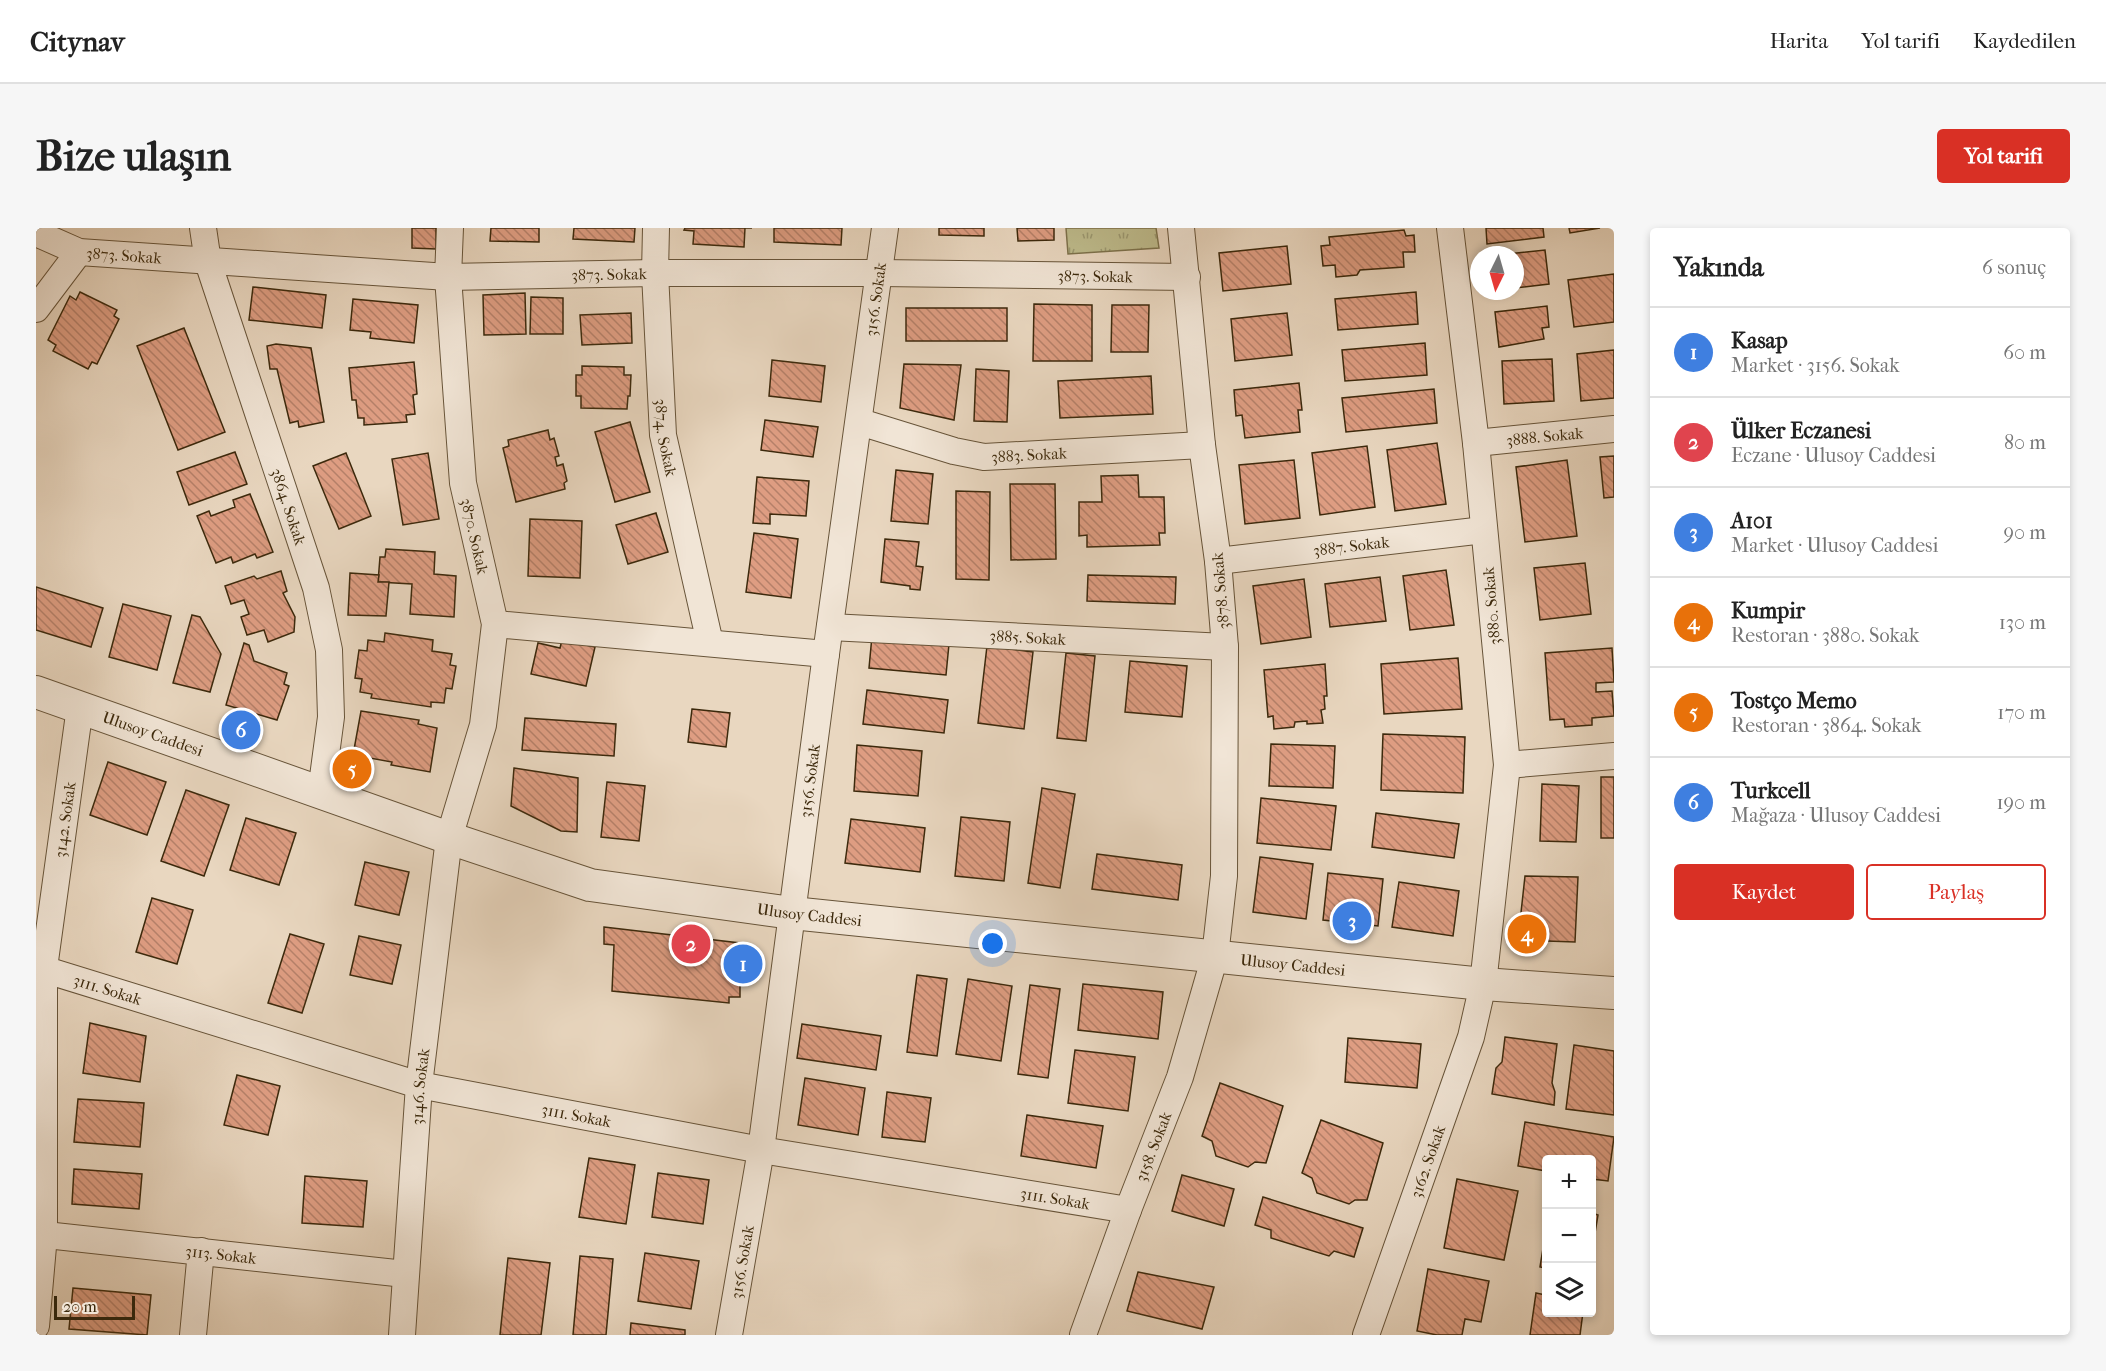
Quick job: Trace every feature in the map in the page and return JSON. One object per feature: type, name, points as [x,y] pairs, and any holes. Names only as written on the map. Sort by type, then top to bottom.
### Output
[{"type":"street","name":"3864. Sokak","points":[[203,228],[208,262],[316,588],[329,650],[331,717],[321,792]]},
{"type":"street","name":"3870. Sokak","points":[[449,838],[483,725],[495,624],[463,483],[448,277],[450,228]]},
{"type":"street","name":"3874. Sokak","points":[[656,228],[655,273],[663,435],[710,643]]},
{"type":"street","name":"3156. Sokak","points":[[729,1335],[761,1150],[885,228]]},
{"type":"street","name":"3878. Sokak","points":[[1181,228],[1202,445],[1218,561],[1226,647],[1224,876],[1215,956]]},
{"type":"street","name":"3880. Sokak","points":[[1450,228],[1476,443],[1507,765],[1483,984]]},
{"type":"street","name":"3873. Sokak","points":[[36,234],[79,252],[448,277],[655,273],[880,273],[1187,277]]},
{"type":"street","points":[[36,309],[79,252]]},
{"type":"street","name":"3883. Sokak","points":[[860,422],[954,451],[984,457],[1202,445]]},
{"type":"street","name":"3888. Sokak","points":[[1476,443],[1614,429]]},
{"type":"street","name":"3887. Sokak","points":[[1218,561],[1484,530]]},
{"type":"street","points":[[495,624],[826,654]]},
{"type":"street","name":"3885. Sokak","points":[[830,627],[1226,647]]},
{"type":"street","name":"Ulusoy Caddesi","points":[[36,692],[449,838],[590,885],[792,914],[1483,984],[1614,993]]},
{"type":"street","name":"3142. Sokak","points":[[36,1326],[40,1234],[40,968],[81,707]]},
{"type":"street","points":[[1507,765],[1614,756]]},
{"type":"street","name":"3146. Sokak","points":[[402,1335],[419,1085],[449,838]]},
{"type":"street","name":"3158. Sokak","points":[[1083,1335],[1128,1210],[1180,1077],[1215,956]]},
{"type":"street","name":"3111. Sokak","points":[[40,968],[419,1085],[761,1150],[1128,1210]]},
{"type":"street","name":"3162. Sokak","points":[[1366,1335],[1471,1037],[1483,984]]},
{"type":"street","name":"3113. Sokak","points":[[40,1234],[405,1274]]},
{"type":"street","points":[[193,1335],[201,1251]]},
{"type":"green space","points":[[1066,228],[1156,228],[1159,248],[1068,254]]},
{"type":"building","points":[[412,228],[436,228],[436,249],[412,248]]},
{"type":"building","points":[[491,228],[539,228],[539,242],[490,241]]},
{"type":"building","points":[[574,228],[635,228],[634,242],[573,239]]},
{"type":"building","points":[[685,228],[745,228],[744,247],[693,244],[694,231],[684,230]]},
{"type":"building","points":[[774,228],[842,228],[841,245],[774,242]]},
{"type":"building","points":[[939,228],[984,228],[984,236],[939,235]]},
{"type":"building","points":[[1017,228],[1054,228],[1054,240],[1018,241]]},
{"type":"building","points":[[1486,228],[1543,228],[1544,237],[1487,244]]},
{"type":"building","points":[[1569,228],[1600,228],[1570,233]]},
{"type":"building","points":[[1404,230],[1406,236],[1414,235],[1415,252],[1403,252],[1404,267],[1360,270],[1357,275],[1336,277],[1335,265],[1323,266],[1321,246],[1330,245],[1329,237]]},
{"type":"building","points":[[1287,246],[1291,284],[1223,291],[1219,253]]},
{"type":"building","points":[[1545,250],[1549,284],[1524,287],[1524,252]]},
{"type":"building","points":[[1614,274],[1614,322],[1574,327],[1568,280]]},
{"type":"building","points":[[253,287],[326,295],[322,328],[249,320]]},
{"type":"building","points":[[80,292],[117,310],[114,316],[119,319],[97,364],[92,362],[88,369],[53,351],[56,345],[48,340],[70,296],[76,300]]},
{"type":"building","points":[[1416,292],[1418,324],[1338,330],[1335,299]]},
{"type":"building","points":[[525,293],[526,334],[484,335],[483,295]]},
{"type":"building","points":[[531,297],[563,298],[563,334],[530,334]]},
{"type":"building","points":[[353,299],[418,305],[414,343],[370,338],[371,332],[350,330]]},
{"type":"building","points":[[1034,304],[1092,305],[1092,361],[1033,361]]},
{"type":"building","points":[[1112,305],[1149,305],[1148,352],[1111,352]]},
{"type":"building","points":[[1547,306],[1549,327],[1542,328],[1544,339],[1499,347],[1495,312]]},
{"type":"building","points":[[906,308],[1007,308],[1007,341],[906,341]]},
{"type":"building","points":[[631,313],[632,343],[582,345],[580,315]]},
{"type":"building","points":[[1287,313],[1292,355],[1235,361],[1231,319]]},
{"type":"building","points":[[184,328],[225,432],[178,450],[137,346]]},
{"type":"building","points":[[1425,343],[1427,375],[1345,381],[1342,350]]},
{"type":"building","points":[[276,344],[311,348],[324,422],[299,427],[298,421],[290,423],[277,369],[270,369],[267,346]]},
{"type":"building","points":[[1614,350],[1614,398],[1581,401],[1577,354]]},
{"type":"building","points":[[1552,359],[1554,401],[1504,404],[1502,361]]},
{"type":"building","points":[[772,360],[825,366],[821,402],[769,396]]},
{"type":"building","points":[[414,362],[417,394],[413,395],[415,414],[406,415],[407,422],[364,425],[364,418],[358,418],[356,400],[352,400],[349,368]]},
{"type":"building","points":[[904,364],[961,365],[954,420],[900,408]]},
{"type":"building","points":[[582,366],[624,367],[624,375],[631,375],[627,409],[581,408],[581,396],[576,396],[576,375],[582,375]]},
{"type":"building","points":[[976,369],[1009,371],[1007,422],[974,421]]},
{"type":"building","points":[[1151,376],[1153,414],[1060,418],[1058,381]]},
{"type":"building","points":[[1299,383],[1302,410],[1298,410],[1300,432],[1245,438],[1242,415],[1236,416],[1234,390]]},
{"type":"building","points":[[1434,389],[1437,423],[1346,432],[1342,398]]},
{"type":"building","points":[[765,420],[818,427],[813,457],[761,450]]},
{"type":"building","points":[[630,422],[650,492],[615,502],[595,432]]},
{"type":"building","points":[[548,430],[550,440],[554,438],[559,456],[555,457],[557,466],[563,464],[567,481],[564,483],[565,489],[516,502],[503,448],[509,446],[508,440]]},
{"type":"building","points":[[1437,443],[1446,504],[1395,511],[1387,450]]},
{"type":"building","points":[[1367,446],[1375,507],[1320,515],[1312,453]]},
{"type":"building","points":[[235,452],[247,484],[189,505],[177,472]]},
{"type":"building","points":[[346,453],[371,516],[339,529],[313,466]]},
{"type":"building","points":[[428,453],[439,519],[403,525],[392,459]]},
{"type":"building","points":[[1614,456],[1614,497],[1604,498],[1600,457]]},
{"type":"building","points":[[1294,460],[1300,518],[1245,524],[1239,465]]},
{"type":"building","points":[[1567,460],[1577,536],[1525,542],[1516,467]]},
{"type":"building","points":[[896,470],[933,474],[928,524],[891,521]]},
{"type":"building","points":[[1138,475],[1139,497],[1164,497],[1165,533],[1159,533],[1160,545],[1087,547],[1087,535],[1079,536],[1079,502],[1102,502],[1101,476]]},
{"type":"building","points":[[757,477],[809,481],[806,516],[770,514],[770,524],[753,523]]},
{"type":"building","points":[[1010,484],[1055,484],[1056,559],[1011,560]]},
{"type":"building","points":[[956,491],[990,492],[989,580],[956,579]]},
{"type":"building","points":[[250,494],[273,552],[257,558],[255,554],[233,563],[231,557],[216,563],[197,516],[209,511],[211,516],[235,507],[233,500]]},
{"type":"building","points":[[656,513],[668,552],[628,564],[616,525]]},
{"type":"building","points":[[530,519],[582,521],[580,578],[528,576]]},
{"type":"building","points":[[754,533],[798,539],[791,598],[746,592]]},
{"type":"building","points":[[885,539],[919,542],[916,566],[923,567],[920,590],[910,589],[910,586],[881,582]]},
{"type":"building","points":[[386,549],[435,552],[434,574],[456,576],[454,617],[410,614],[412,584],[378,582],[380,557],[385,557]]},
{"type":"building","points":[[1585,563],[1591,614],[1540,620],[1534,568]]},
{"type":"building","points":[[1446,570],[1454,625],[1410,630],[1403,576]]},
{"type":"building","points":[[281,571],[287,591],[283,593],[295,617],[294,632],[268,642],[264,630],[247,635],[241,617],[249,614],[244,600],[231,604],[225,586],[254,576],[257,579]]},
{"type":"building","points":[[350,573],[379,575],[378,582],[389,582],[386,616],[348,615]]},
{"type":"building","points":[[1088,575],[1176,577],[1175,604],[1087,601]]},
{"type":"building","points":[[1380,577],[1386,621],[1330,627],[1325,584]]},
{"type":"building","points":[[1304,579],[1311,637],[1261,644],[1253,586]]},
{"type":"building","points":[[36,587],[103,608],[91,647],[36,630]]},
{"type":"building","points":[[123,604],[171,616],[157,670],[109,657]]},
{"type":"building","points":[[192,615],[200,617],[221,654],[210,692],[173,683]]},
{"type":"building","points":[[385,633],[433,640],[432,651],[452,654],[450,665],[456,666],[452,689],[446,688],[444,703],[431,702],[431,707],[371,698],[372,694],[360,692],[362,679],[355,678],[359,650],[367,651],[368,640],[384,642]]},
{"type":"building","points":[[872,636],[949,644],[946,675],[869,668]]},
{"type":"building","points":[[562,640],[595,647],[586,686],[531,674],[538,643],[560,648]]},
{"type":"building","points":[[244,643],[249,645],[254,661],[287,673],[284,684],[289,686],[277,720],[226,705]]},
{"type":"building","points":[[987,646],[1033,652],[1024,729],[978,723]]},
{"type":"building","points":[[1612,648],[1614,682],[1596,683],[1596,692],[1612,691],[1614,716],[1592,718],[1592,725],[1565,727],[1564,719],[1550,720],[1545,653]]},
{"type":"building","points":[[1066,653],[1095,656],[1086,741],[1057,738]]},
{"type":"building","points":[[1458,658],[1462,709],[1384,714],[1381,664]]},
{"type":"building","points":[[1130,661],[1187,666],[1182,717],[1125,712]]},
{"type":"building","points":[[1325,664],[1327,696],[1324,696],[1325,709],[1321,710],[1323,723],[1295,722],[1294,727],[1274,729],[1273,716],[1268,717],[1264,670]]},
{"type":"building","points":[[867,690],[948,700],[944,733],[863,724]]},
{"type":"building","points":[[692,709],[730,713],[726,747],[688,742]]},
{"type":"building","points":[[361,711],[419,720],[418,724],[437,728],[430,772],[353,755]]},
{"type":"building","points":[[525,718],[616,724],[614,756],[522,750]]},
{"type":"building","points":[[1383,734],[1465,737],[1463,793],[1381,790]]},
{"type":"building","points":[[1271,744],[1335,746],[1333,788],[1269,786]]},
{"type":"building","points":[[857,745],[922,751],[918,796],[854,791]]},
{"type":"building","points":[[108,762],[166,782],[147,835],[90,815]]},
{"type":"building","points":[[514,768],[578,778],[577,832],[561,831],[511,806]]},
{"type":"building","points":[[1601,777],[1614,777],[1614,838],[1601,838]]},
{"type":"building","points":[[607,782],[645,786],[639,841],[601,837]]},
{"type":"building","points":[[1542,784],[1579,786],[1576,842],[1540,841]]},
{"type":"building","points":[[1042,788],[1075,794],[1060,888],[1028,883]]},
{"type":"building","points":[[186,790],[229,805],[204,876],[161,861]]},
{"type":"building","points":[[1261,798],[1336,806],[1331,850],[1257,843]]},
{"type":"building","points":[[1376,813],[1459,824],[1454,858],[1372,847]]},
{"type":"building","points":[[961,817],[1010,822],[1004,881],[955,876]]},
{"type":"building","points":[[246,818],[296,833],[279,885],[230,870]]},
{"type":"building","points":[[851,819],[925,828],[920,872],[845,863]]},
{"type":"building","points":[[1097,854],[1182,865],[1178,900],[1092,889]]},
{"type":"building","points":[[1260,857],[1313,864],[1306,919],[1253,912]]},
{"type":"building","points":[[365,862],[409,872],[399,915],[355,905]]},
{"type":"building","points":[[1328,873],[1383,879],[1378,926],[1323,920]]},
{"type":"building","points":[[1525,876],[1578,877],[1575,942],[1518,940]]},
{"type":"building","points":[[1399,882],[1459,891],[1453,936],[1392,927]]},
{"type":"building","points":[[152,898],[193,910],[177,964],[136,952]]},
{"type":"building","points":[[604,927],[740,943],[740,997],[729,997],[729,1003],[612,991],[614,945],[604,944]]},
{"type":"building","points":[[290,934],[324,944],[302,1013],[268,1003]]},
{"type":"building","points":[[359,936],[401,945],[392,984],[350,975]]},
{"type":"building","points":[[917,975],[947,979],[937,1056],[907,1052]]},
{"type":"building","points":[[968,979],[1012,986],[1001,1061],[956,1054]]},
{"type":"building","points":[[1083,984],[1163,992],[1158,1039],[1078,1030]]},
{"type":"building","points":[[1030,985],[1060,989],[1048,1078],[1018,1074]]},
{"type":"building","points":[[90,1023],[146,1036],[140,1082],[83,1073]]},
{"type":"building","points":[[802,1024],[881,1036],[876,1070],[797,1058]]},
{"type":"building","points":[[1505,1037],[1557,1044],[1552,1083],[1555,1092],[1554,1105],[1492,1094],[1496,1068],[1502,1062]]},
{"type":"building","points":[[1348,1038],[1421,1044],[1417,1088],[1345,1082]]},
{"type":"building","points":[[1574,1045],[1614,1051],[1614,1115],[1566,1109]]},
{"type":"building","points":[[1075,1050],[1135,1057],[1128,1111],[1068,1103]]},
{"type":"building","points":[[237,1075],[280,1086],[268,1135],[224,1125]]},
{"type":"building","points":[[805,1078],[865,1088],[858,1135],[798,1125]]},
{"type":"building","points":[[1220,1083],[1283,1106],[1266,1163],[1255,1162],[1248,1167],[1216,1156],[1212,1141],[1202,1136]]},
{"type":"building","points":[[887,1092],[931,1098],[925,1142],[882,1137]]},
{"type":"building","points":[[78,1099],[144,1103],[140,1147],[74,1142]]},
{"type":"building","points":[[1027,1115],[1103,1126],[1096,1168],[1021,1156]]},
{"type":"building","points":[[1321,1120],[1383,1143],[1367,1200],[1355,1200],[1349,1204],[1317,1193],[1312,1178],[1302,1173]]},
{"type":"building","points":[[1525,1122],[1614,1137],[1608,1181],[1596,1180],[1596,1155],[1542,1155],[1542,1170],[1518,1166]]},
{"type":"building","points":[[589,1158],[635,1165],[626,1224],[579,1217]]},
{"type":"building","points":[[74,1169],[142,1174],[139,1209],[72,1204]]},
{"type":"building","points":[[658,1173],[709,1180],[703,1224],[652,1217]]},
{"type":"building","points":[[1182,1175],[1234,1189],[1224,1226],[1172,1211]]},
{"type":"building","points":[[305,1176],[367,1181],[363,1227],[302,1223]]},
{"type":"building","points":[[1457,1179],[1518,1191],[1504,1260],[1444,1248]]},
{"type":"building","points":[[1263,1197],[1363,1228],[1354,1257],[1334,1251],[1329,1256],[1271,1238],[1271,1230],[1255,1225]]},
{"type":"building","points":[[645,1253],[699,1261],[691,1309],[638,1301]]},
{"type":"building","points":[[580,1256],[613,1259],[606,1335],[573,1335]]},
{"type":"building","points":[[508,1258],[550,1263],[541,1335],[500,1335]]},
{"type":"building","points":[[1428,1269],[1489,1281],[1481,1322],[1465,1319],[1462,1335],[1437,1335],[1417,1331]]},
{"type":"building","points":[[1138,1272],[1214,1287],[1202,1329],[1127,1311]]},
{"type":"building","points":[[73,1288],[151,1295],[147,1335],[69,1329]]},
{"type":"building","points":[[1536,1293],[1542,1294],[1542,1317],[1582,1317],[1580,1335],[1530,1335]]},
{"type":"building","points":[[631,1323],[685,1330],[685,1335],[630,1335]]},
{"type":"place","name":"Turkcell","points":[[241,730]]},
{"type":"place","name":"Tostço Memo","points":[[352,769]]},
{"type":"place","name":"A101","points":[[1352,921]]},
{"type":"place","name":"Kumpir","points":[[1527,934]]},
{"type":"place","name":"Ülker Eczanesi","points":[[691,944]]},
{"type":"place","name":"Kasap","points":[[743,964]]}]
